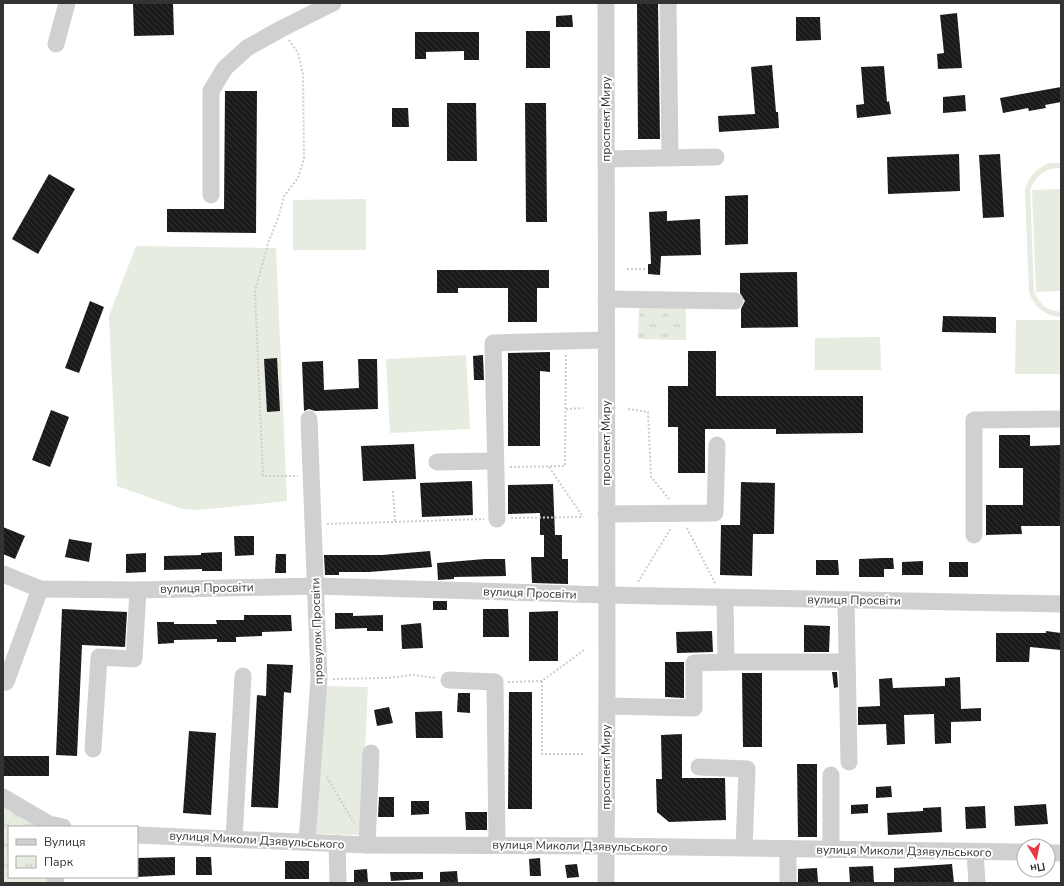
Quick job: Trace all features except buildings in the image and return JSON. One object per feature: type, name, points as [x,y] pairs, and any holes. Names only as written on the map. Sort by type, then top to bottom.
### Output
[{"type":"street","points":[[56,44],[67,3]]},
{"type":"street","points":[[210,195],[211,92],[225,68],[247,48],[281,28],[333,3]]},
{"type":"street","name":"проспект Миру","points":[[606,3],[606,883]]},
{"type":"street","points":[[668,3],[670,158]]},
{"type":"street","points":[[606,159],[716,157]]},
{"type":"street","points":[[606,299],[735,301]]},
{"type":"street","points":[[497,519],[493,343],[606,340]]},
{"type":"street","name":"провулок Просвіти","points":[[307,842],[319,679],[309,419]]},
{"type":"street","points":[[974,535],[974,420],[1061,419]]},
{"type":"street","points":[[606,514],[715,513],[716,445]]},
{"type":"street","points":[[437,462],[495,464]]},
{"type":"street","name":"вулиця Просвіти","points":[[3,574],[40,589],[138,590],[315,586],[606,595],[721,592],[846,600],[1061,604]]},
{"type":"street","points":[[6,682],[40,589]]},
{"type":"street","points":[[93,749],[99,657],[134,659],[138,590]]},
{"type":"street","points":[[721,592],[726,662]]},
{"type":"street","points":[[846,600],[849,762]]},
{"type":"street","points":[[607,706],[694,708],[694,663],[847,662]]},
{"type":"street","points":[[234,839],[243,676]]},
{"type":"street","points":[[449,680],[495,682],[497,845]]},
{"type":"street","points":[[367,845],[371,754]]},
{"type":"street","points":[[699,768],[747,769],[744,848]]},
{"type":"street","points":[[831,775],[831,850]]},
{"type":"street","points":[[3,797],[54,826]]},
{"type":"street","name":"вулиця Миколи Дзявульського","points":[[138,835],[367,845],[606,846],[1016,852]]},
{"type":"street","points":[[337,843],[338,883]]},
{"type":"street","points":[[788,849],[788,883]]},
{"type":"street","points":[[975,852],[977,883]]},
{"type":"path","points":[[281,28],[298,53],[302,74],[304,158],[298,178],[284,196],[279,216],[268,243],[255,291],[264,476],[311,476]]},
{"type":"path","points":[[628,269],[645,269]]},
{"type":"path","points":[[495,464],[565,466],[567,341]]},
{"type":"path","points":[[566,409],[583,408]]},
{"type":"path","points":[[628,409],[648,412],[651,478],[680,513],[721,592]]},
{"type":"path","points":[[313,525],[395,521],[583,517],[549,466]]},
{"type":"path","points":[[393,491],[395,521]]},
{"type":"path","points":[[635,588],[680,513]]},
{"type":"path","points":[[495,682],[542,681],[584,650]]},
{"type":"path","points":[[319,679],[387,678],[414,675],[449,680]]},
{"type":"path","points":[[542,681],[542,754],[584,754]]},
{"type":"path","points":[[325,774],[355,826]]},
{"type":"green space","points":[[1049,163],[1061,163],[1061,168],[1051,169],[1042,173],[1032,185],[1030,190],[1034,291],[1038,300],[1044,306],[1061,312],[1061,317],[1050,315],[1041,310],[1034,302],[1029,292],[1025,189],[1034,173]]},
{"type":"green space","points":[[1061,189],[1061,291],[1036,292],[1032,190]]},
{"type":"green space","points":[[366,199],[366,250],[293,250],[293,200]]},
{"type":"green space","points":[[136,246],[276,248],[287,501],[199,510],[182,509],[117,486],[109,316]]},
{"type":"green space","points":[[639,306],[686,307],[686,340],[638,339]]},
{"type":"green space","points":[[1016,320],[1061,320],[1061,374],[1015,374]]},
{"type":"green space","points":[[880,337],[881,370],[815,370],[815,338]]},
{"type":"green space","points":[[466,355],[470,429],[390,433],[386,359]]},
{"type":"green space","points":[[322,686],[368,687],[361,835],[316,834]]},
{"type":"green space","points":[[3,805],[38,826],[8,826],[8,878],[51,878],[52,883],[3,883]]}]
